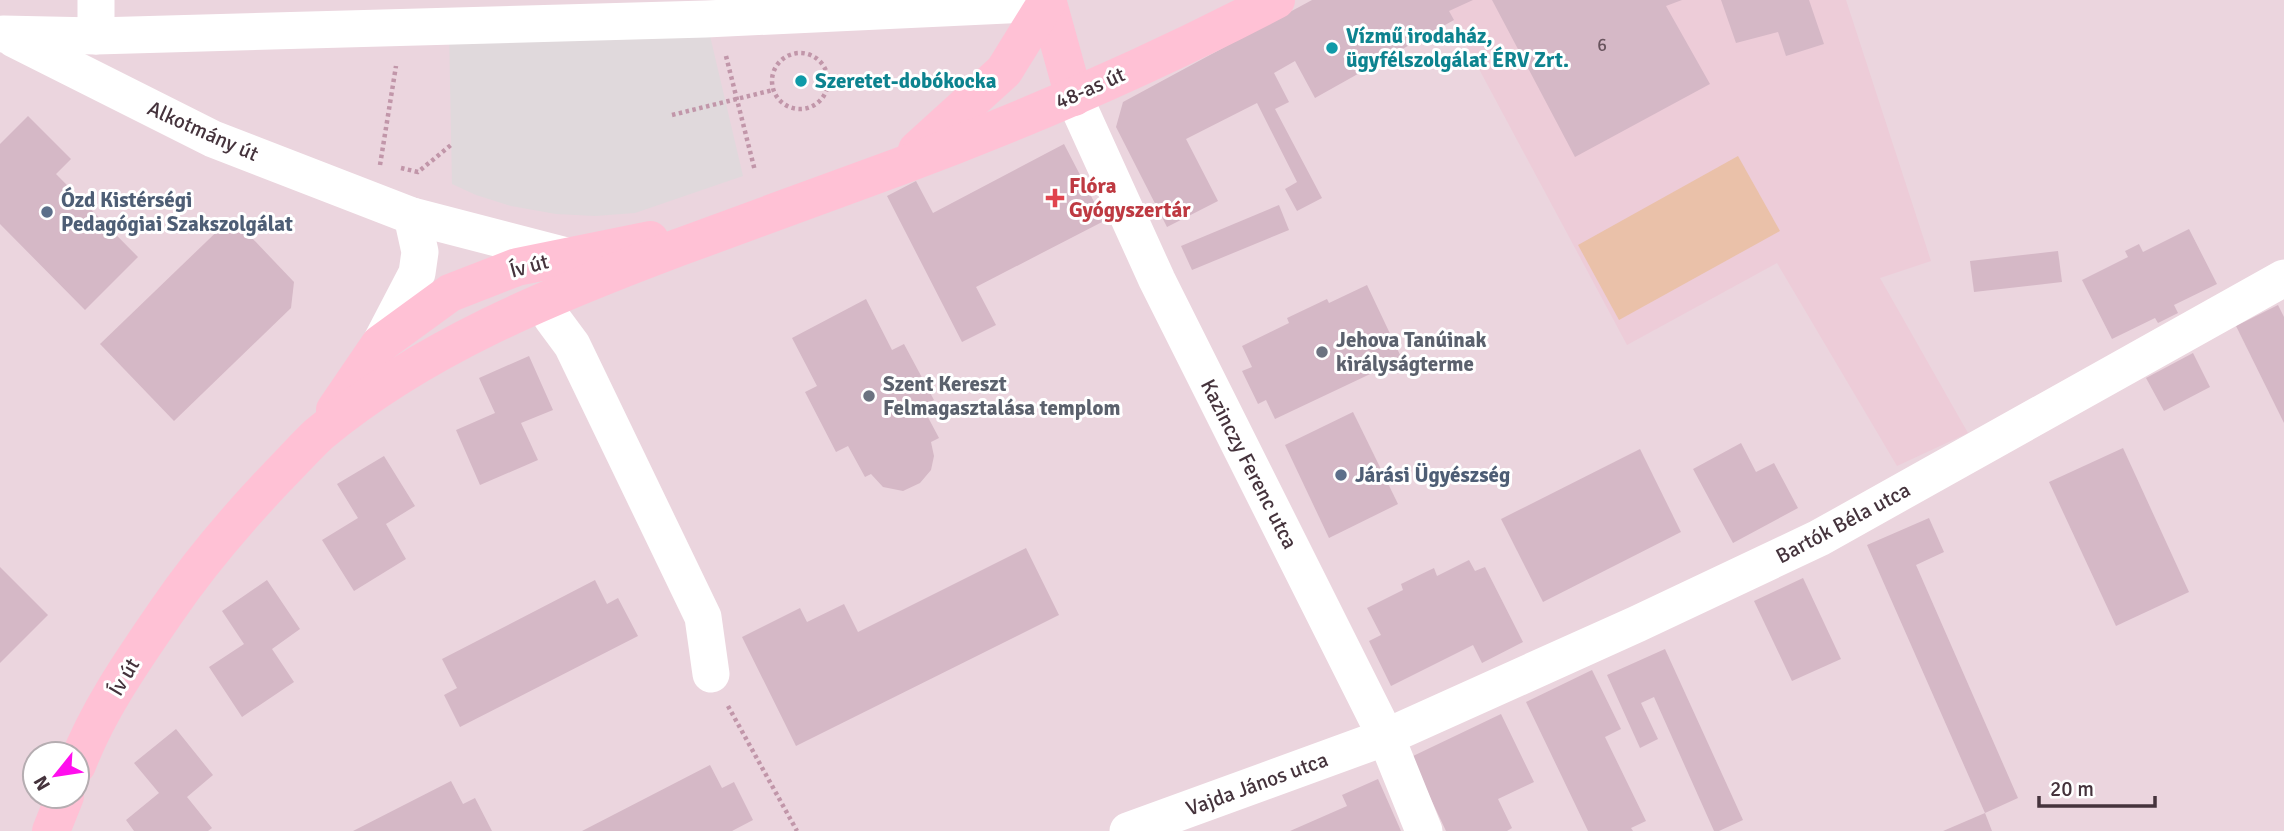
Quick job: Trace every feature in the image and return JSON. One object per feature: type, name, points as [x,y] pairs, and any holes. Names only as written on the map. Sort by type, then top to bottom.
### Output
[{"type":"main road","name":"48-as út","points":[[900,166],[1074,97],[1219,30],[1276,0]]},
{"type":"main road","points":[[1048,1],[1074,97]]},
{"type":"main road","points":[[900,166],[1004,71],[1048,1]]},
{"type":"main road","name":"Ív út","points":[[317,436],[376,392],[443,351],[543,302],[627,267],[900,166]]},
{"type":"main road","name":"Ív út","points":[[90,740],[132,662],[183,587],[215,544],[317,436],[380,344],[509,252],[566,256],[664,237],[802,201]]},
{"type":"main road","points":[[51,831],[59,810]]},
{"type":"street","points":[[96,0],[96,36]]},
{"type":"street","points":[[2,34],[96,36],[402,14],[709,12],[1048,1]]},
{"type":"street","name":"Alkotmány út","points":[[2,34],[213,139],[509,252]]},
{"type":"street","name":"Kazinczy Ferenc utca","points":[[1074,97],[1157,280],[1386,737],[1424,831]]},
{"type":"street","points":[[380,344],[416,273],[419,252],[412,216]]},
{"type":"street","points":[[508,319],[509,252]]},
{"type":"street","name":"Bartók Béla utca","points":[[1386,737],[1637,624],[1819,538],[2284,278]]},
{"type":"street","points":[[543,302],[572,345],[703,617],[711,674]]},
{"type":"street","name":"Vajda János utca","points":[[1128,831],[1386,737]]},
{"type":"path","points":[[709,12],[737,98],[755,171]]},
{"type":"path","points":[[375,201],[402,14]]},
{"type":"path","points":[[792,54],[810,54],[824,65],[827,73],[826,92],[813,106],[794,109],[785,105],[773,90],[773,72],[784,58],[792,54]]},
{"type":"path","points":[[672,115],[773,90]]},
{"type":"path","points":[[380,163],[418,172],[451,145]]},
{"type":"path","points":[[711,674],[797,831]]},
{"type":"shaded area","points":[[0,0],[2284,0],[2284,831],[0,831]]},
{"type":"shaded area","points":[[1442,0],[1846,0],[1931,261],[1880,278],[1968,433],[1897,466],[1777,263],[1627,345]]},
{"type":"shaded area","points":[[706,19],[743,176],[635,213],[595,216],[556,214],[511,206],[452,184],[449,26]]},
{"type":"shaded area","points":[[1738,156],[1780,231],[1619,320],[1578,245]]},
{"type":"building","points":[[1312,0],[1473,0],[1449,11],[1454,20],[1315,98],[1295,61],[1274,73],[1289,102],[1275,109],[1322,198],[1297,211],[1285,189],[1297,182],[1257,103],[1186,139],[1218,201],[1167,227],[1116,127],[1123,102]]},
{"type":"building","points":[[1492,0],[1682,0],[1666,6],[1710,84],[1575,157]]},
{"type":"building","points":[[1721,0],[1809,0],[1824,44],[1786,56],[1778,32],[1736,43]]},
{"type":"building","name":"Ózd Kistérségi Pedagógiai Szakszolgálat","points":[[28,116],[71,159],[56,174],[138,257],[85,310],[0,224],[0,144]]},
{"type":"building","points":[[1064,144],[1104,221],[976,287],[996,325],[962,342],[887,196],[916,181],[933,213]]},
{"type":"building","points":[[1279,205],[1289,230],[1192,270],[1181,246]]},
{"type":"building","points":[[232,217],[294,282],[291,308],[174,421],[100,344]]},
{"type":"building","points":[[2189,229],[2217,284],[2174,305],[2178,313],[2158,323],[2155,318],[2112,339],[2082,280],[2128,257],[2125,251],[2139,244],[2143,252]]},
{"type":"building","points":[[2058,251],[2062,282],[1974,292],[1970,261]]},
{"type":"building","name":"Jehova Tanúinak királyságterme","points":[[1367,285],[1402,359],[1275,419],[1266,400],[1258,404],[1242,371],[1252,367],[1242,346],[1289,323],[1287,318],[1327,299],[1329,303]]},
{"type":"building","name":"Szent Kereszt Felmagasztalása templom","points":[[866,299],[892,350],[904,344],[934,400],[922,406],[939,438],[931,442],[934,456],[931,470],[920,483],[903,491],[883,487],[871,474],[865,477],[848,446],[836,452],[805,392],[817,386],[792,338]]},
{"type":"building","points":[[2278,305],[2284,317],[2284,423],[2236,326]]},
{"type":"building","points":[[2193,353],[2210,387],[2164,411],[2146,378]]},
{"type":"building","points":[[529,356],[553,410],[521,423],[538,460],[480,485],[456,430],[495,413],[479,378]]},
{"type":"building","name":"Járási Ügyészség","points":[[1353,412],[1398,504],[1329,538],[1285,445]]},
{"type":"building","points":[[1741,443],[1756,472],[1774,463],[1798,508],[1733,543],[1693,469]]},
{"type":"building","points":[[2123,448],[2189,592],[2116,626],[2049,482]]},
{"type":"building","points":[[1640,449],[1681,532],[1543,602],[1501,519]]},
{"type":"building","points":[[384,456],[415,506],[386,524],[406,559],[354,591],[322,540],[358,518],[337,484]]},
{"type":"building","points":[[1929,518],[1944,552],[1916,565],[2018,798],[1985,813],[1867,545]]},
{"type":"building","points":[[1026,548],[1059,615],[796,746],[742,637],[800,608],[807,622],[844,604],[858,632]]},
{"type":"building","points":[[1469,560],[1475,571],[1485,567],[1523,642],[1482,663],[1473,645],[1391,686],[1369,641],[1381,635],[1367,608],[1403,590],[1401,584],[1434,568],[1437,576]]},
{"type":"building","points":[[0,567],[48,615],[0,663]]},
{"type":"building","points":[[1803,578],[1841,659],[1792,681],[1754,601]]},
{"type":"building","points":[[267,580],[300,629],[272,649],[294,682],[242,717],[209,667],[244,644],[222,611]]},
{"type":"building","points":[[595,580],[607,604],[618,598],[638,636],[460,727],[444,695],[457,688],[442,659]]},
{"type":"building","points":[[1665,649],[1743,820],[1719,831],[1714,831],[1654,697],[1641,703],[1658,739],[1640,748],[1607,675]]},
{"type":"building","points":[[1592,670],[1621,729],[1605,737],[1646,821],[1631,828],[1633,831],[1588,831],[1526,702]]},
{"type":"building","points":[[1501,714],[1534,782],[1498,799],[1512,828],[1507,831],[1446,831],[1411,757]]},
{"type":"building","points":[[176,729],[213,775],[187,797],[212,828],[208,831],[134,831],[126,820],[159,793],[134,763]]},
{"type":"building","points":[[710,765],[722,788],[734,782],[753,820],[732,831],[582,831]]},
{"type":"building","points":[[1378,779],[1401,831],[1290,831],[1347,806],[1342,795]]},
{"type":"building","points":[[451,781],[463,804],[475,798],[492,831],[353,831]]},
{"type":"building","points":[[1985,813],[1992,831],[1943,831]]},
{"type":"place","name":"Vízmű irodaház, ügyfélszolgálat ÉRV Zrt.","points":[[1332,48]]},
{"type":"place","name":"Szeretet-dobókocka","points":[[801,81]]},
{"type":"place","name":"Flóra Gyógyszertár","points":[[1055,198]]},
{"type":"place","name":"Ózd Kistérségi Pedagógiai Szakszolgálat","points":[[47,212]]},
{"type":"place","name":"Jehova Tanúinak királyságterme","points":[[1322,352]]},
{"type":"place","name":"Szent Kereszt Felmagasztalása templom","points":[[869,396]]},
{"type":"place","name":"Járási Ügyészség","points":[[1341,475]]}]
